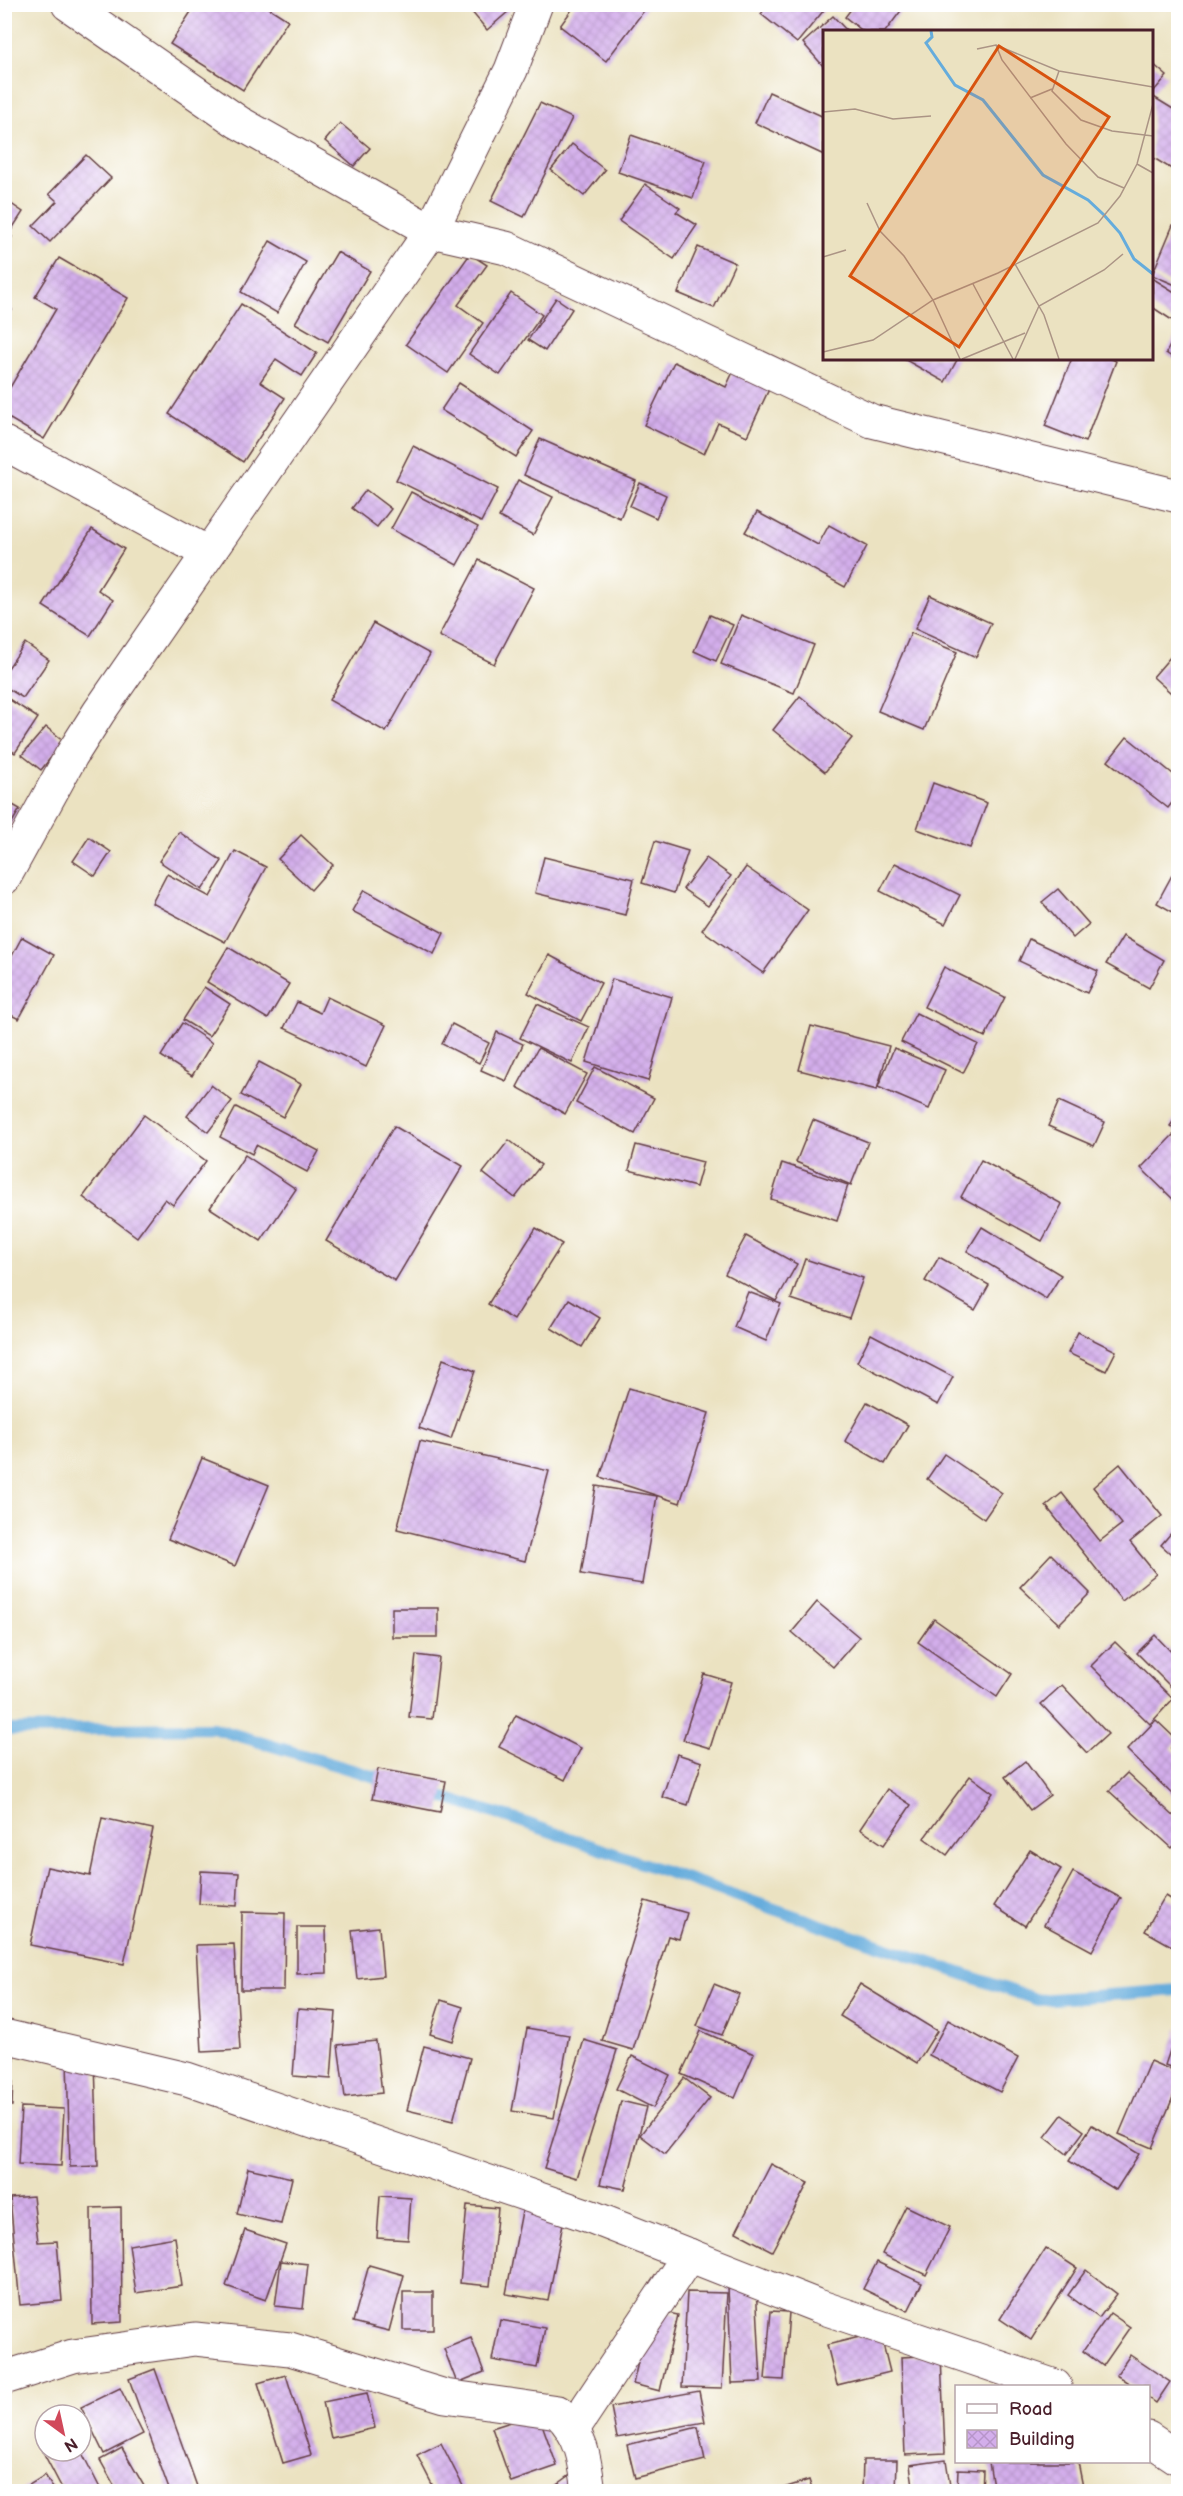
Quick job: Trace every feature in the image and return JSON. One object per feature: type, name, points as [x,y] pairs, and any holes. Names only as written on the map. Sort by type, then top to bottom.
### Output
[{"type":"street","points":[[68,4],[238,122],[431,231],[506,248],[872,421],[1179,496]]},
{"type":"street","points":[[4,878],[71,756],[208,553],[431,231],[511,70],[536,4]]},
{"type":"street","points":[[4,443],[208,553]]},
{"type":"street","points":[[4,2036],[187,2079],[592,2217],[818,2306],[1052,2385]]},
{"type":"street","points":[[573,2429],[689,2256]]},
{"type":"street","points":[[4,2378],[73,2356],[195,2339],[290,2349],[445,2396],[558,2412],[573,2429],[584,2456],[590,2492]]},
{"type":"street","points":[[1150,2439],[1179,2458]]},
{"type":"building","points":[[196,4],[263,4],[288,20],[243,90],[170,44]]},
{"type":"building","points":[[465,4],[517,4],[487,30]]},
{"type":"building","points":[[576,4],[649,4],[606,61],[560,26]]},
{"type":"building","points":[[768,4],[829,4],[797,43],[761,14]]},
{"type":"building","points":[[855,4],[906,4],[886,30],[861,30],[845,17]]},
{"type":"building","points":[[833,16],[846,30],[823,30],[823,66],[803,43]]},
{"type":"building","points":[[1153,64],[1167,76],[1153,92]]},
{"type":"building","points":[[769,92],[823,117],[823,155],[755,123]]},
{"type":"building","points":[[1153,97],[1178,112],[1178,173],[1153,158]]},
{"type":"building","points":[[540,103],[572,118],[524,217],[491,201]]},
{"type":"building","points":[[340,123],[370,148],[354,166],[325,141]]},
{"type":"building","points":[[631,135],[706,161],[693,198],[618,172]]},
{"type":"building","points":[[572,144],[605,170],[584,196],[551,170]]},
{"type":"building","points":[[86,155],[111,178],[50,242],[33,226],[57,201],[49,194]]},
{"type":"building","points":[[645,184],[680,208],[676,212],[697,225],[674,259],[619,221]]},
{"type":"building","points":[[4,199],[23,212],[12,229],[4,224]]},
{"type":"building","points":[[1173,225],[1178,228],[1178,286],[1153,275]]},
{"type":"building","points":[[4,232],[12,237],[4,247]]},
{"type":"building","points":[[270,241],[306,262],[277,313],[241,292]]},
{"type":"building","points":[[698,247],[735,263],[714,308],[678,293]]},
{"type":"building","points":[[337,252],[370,271],[328,342],[295,323]]},
{"type":"building","points":[[470,254],[487,265],[458,305],[483,323],[448,373],[406,344]]},
{"type":"building","points":[[59,258],[128,298],[44,439],[5,416],[5,396],[56,309],[35,297]]},
{"type":"building","points":[[1153,279],[1178,294],[1178,324],[1153,308]]},
{"type":"building","points":[[511,293],[542,315],[500,375],[469,354]]},
{"type":"building","points":[[556,298],[572,309],[545,351],[528,340]]},
{"type":"building","points":[[4,304],[12,310],[4,319]]},
{"type":"building","points":[[241,304],[317,353],[302,376],[276,359],[260,382],[285,398],[243,462],[169,414]]},
{"type":"building","points":[[1178,331],[1178,361],[1166,353]]},
{"type":"building","points":[[906,360],[957,360],[945,382]]},
{"type":"building","points":[[1071,360],[1116,361],[1085,442],[1045,426]]},
{"type":"building","points":[[674,362],[726,387],[734,370],[770,387],[747,436],[718,423],[704,454],[644,425]]},
{"type":"building","points":[[459,383],[533,431],[516,457],[441,410]]},
{"type":"building","points":[[540,439],[636,481],[620,518],[524,475]]},
{"type":"building","points":[[413,446],[498,489],[481,522],[396,480]]},
{"type":"building","points":[[518,480],[553,497],[533,535],[499,517]]},
{"type":"building","points":[[640,483],[666,495],[656,518],[630,506]]},
{"type":"building","points":[[366,490],[391,509],[377,527],[352,508]]},
{"type":"building","points":[[411,492],[478,527],[457,565],[391,529]]},
{"type":"building","points":[[757,512],[818,545],[829,525],[867,546],[845,587],[745,532]]},
{"type":"building","points":[[92,529],[124,549],[98,590],[113,600],[90,636],[43,606]]},
{"type":"building","points":[[479,560],[534,588],[494,664],[439,636]]},
{"type":"building","points":[[930,595],[991,623],[976,657],[915,629]]},
{"type":"building","points":[[710,615],[733,625],[716,661],[694,651]]},
{"type":"building","points":[[741,615],[814,645],[794,693],[721,664]]},
{"type":"building","points":[[373,623],[430,654],[386,732],[329,700]]},
{"type":"building","points":[[911,633],[957,652],[924,730],[878,711]]},
{"type":"building","points":[[25,643],[49,660],[23,698],[4,686],[4,674]]},
{"type":"building","points":[[1178,648],[1178,699],[1153,677]]},
{"type":"building","points":[[4,696],[38,718],[15,753],[4,746]]},
{"type":"building","points":[[800,696],[852,738],[825,772],[773,730]]},
{"type":"building","points":[[46,727],[64,741],[41,770],[22,755]]},
{"type":"building","points":[[1127,737],[1178,778],[1178,795],[1168,808],[1108,761]]},
{"type":"building","points":[[933,783],[987,803],[970,848],[917,829]]},
{"type":"building","points":[[4,800],[20,809],[4,836]]},
{"type":"building","points":[[179,832],[222,861],[202,890],[159,861]]},
{"type":"building","points":[[301,835],[333,865],[311,890],[278,859]]},
{"type":"building","points":[[89,837],[111,852],[95,876],[73,861]]},
{"type":"building","points":[[655,841],[688,851],[674,893],[642,883]]},
{"type":"building","points":[[235,851],[266,867],[225,942],[152,903],[167,874],[210,897]]},
{"type":"building","points":[[544,857],[634,879],[625,915],[535,893]]},
{"type":"building","points":[[706,858],[731,876],[708,906],[683,889]]},
{"type":"building","points":[[895,863],[960,895],[945,924],[880,891]]},
{"type":"building","points":[[1178,864],[1178,915],[1157,903]]},
{"type":"building","points":[[746,867],[808,910],[763,973],[702,930]]},
{"type":"building","points":[[1058,889],[1089,924],[1073,938],[1042,902]]},
{"type":"building","points":[[364,890],[444,933],[434,954],[352,911]]},
{"type":"building","points":[[1123,936],[1164,960],[1149,988],[1106,964]]},
{"type":"building","points":[[22,937],[54,955],[19,1019],[5,1012],[5,969]]},
{"type":"building","points":[[1029,939],[1098,971],[1087,993],[1019,961]]},
{"type":"building","points":[[228,947],[289,984],[268,1019],[207,982]]},
{"type":"building","points":[[549,955],[601,983],[581,1021],[528,993]]},
{"type":"building","points":[[944,967],[1005,997],[985,1037],[924,1007]]},
{"type":"building","points":[[612,979],[672,997],[648,1081],[586,1062]]},
{"type":"building","points":[[204,987],[230,1004],[209,1036],[183,1020]]},
{"type":"building","points":[[327,997],[386,1025],[366,1067],[284,1028],[297,1002],[320,1013]]},
{"type":"building","points":[[537,1004],[589,1027],[572,1063],[520,1038]]},
{"type":"building","points":[[916,1013],[978,1044],[963,1073],[901,1042]]},
{"type":"building","points":[[182,1023],[212,1043],[192,1076],[161,1056]]},
{"type":"building","points":[[452,1024],[489,1043],[479,1063],[442,1044]]},
{"type":"building","points":[[811,1026],[889,1046],[877,1090],[799,1070]]},
{"type":"building","points":[[497,1032],[523,1044],[506,1081],[481,1070]]},
{"type":"building","points":[[538,1048],[587,1074],[565,1114],[517,1087]]},
{"type":"building","points":[[894,1048],[945,1070],[929,1109],[878,1087]]},
{"type":"building","points":[[259,1062],[301,1084],[283,1117],[241,1095]]},
{"type":"building","points":[[595,1067],[654,1098],[635,1134],[576,1103]]},
{"type":"building","points":[[211,1085],[232,1101],[208,1132],[187,1116]]},
{"type":"building","points":[[1059,1101],[1105,1122],[1094,1146],[1048,1126]]},
{"type":"building","points":[[236,1107],[319,1151],[307,1172],[256,1145],[252,1154],[220,1137]]},
{"type":"building","points":[[144,1115],[206,1161],[173,1205],[165,1199],[137,1237],[83,1197]]},
{"type":"building","points":[[1178,1115],[1178,1133],[1170,1126]]},
{"type":"building","points":[[813,1120],[868,1142],[851,1185],[796,1162]]},
{"type":"building","points":[[394,1126],[463,1166],[395,1281],[326,1241]]},
{"type":"building","points":[[1173,1135],[1178,1140],[1178,1204],[1141,1168]]},
{"type":"building","points":[[509,1140],[541,1165],[515,1198],[483,1173]]},
{"type":"building","points":[[636,1145],[703,1162],[696,1187],[629,1170]]},
{"type":"building","points":[[245,1155],[296,1189],[261,1241],[210,1208]]},
{"type":"building","points":[[981,1160],[1062,1204],[1042,1241],[961,1197]]},
{"type":"building","points":[[782,1163],[848,1185],[837,1221],[771,1199]]},
{"type":"building","points":[[982,1227],[1061,1275],[1046,1299],[967,1251]]},
{"type":"building","points":[[536,1228],[562,1244],[514,1320],[488,1304]]},
{"type":"building","points":[[746,1236],[797,1264],[776,1301],[725,1274]]},
{"type":"building","points":[[939,1257],[989,1285],[975,1310],[925,1281]]},
{"type":"building","points":[[805,1259],[863,1278],[849,1318],[791,1299]]},
{"type":"building","points":[[748,1292],[781,1304],[766,1341],[734,1327]]},
{"type":"building","points":[[569,1299],[600,1318],[582,1347],[551,1328]]},
{"type":"building","points":[[1078,1332],[1116,1351],[1106,1371],[1068,1353]]},
{"type":"building","points":[[871,1334],[953,1377],[938,1405],[857,1362]]},
{"type":"building","points":[[443,1359],[475,1371],[451,1439],[419,1428]]},
{"type":"building","points":[[629,1388],[709,1413],[680,1503],[600,1477]]},
{"type":"building","points":[[867,1402],[908,1425],[885,1464],[845,1441]]},
{"type":"building","points":[[420,1441],[549,1471],[525,1561],[397,1529]]},
{"type":"building","points":[[944,1454],[1002,1493],[984,1519],[927,1479]]},
{"type":"building","points":[[202,1458],[269,1485],[235,1566],[168,1539]]},
{"type":"building","points":[[1120,1464],[1162,1516],[1130,1542],[1156,1574],[1122,1601],[1046,1506],[1062,1493],[1100,1541],[1122,1524],[1093,1487]]},
{"type":"building","points":[[596,1486],[657,1496],[642,1584],[581,1574]]},
{"type":"building","points":[[1178,1525],[1178,1560],[1161,1545]]},
{"type":"building","points":[[1051,1554],[1090,1593],[1059,1624],[1020,1587]]},
{"type":"building","points":[[817,1602],[859,1637],[833,1667],[792,1632]]},
{"type":"building","points":[[392,1608],[438,1608],[438,1637],[392,1637]]},
{"type":"building","points":[[934,1619],[1012,1674],[997,1697],[918,1642]]},
{"type":"building","points":[[1155,1635],[1178,1659],[1178,1694],[1137,1653]]},
{"type":"building","points":[[1115,1642],[1173,1699],[1150,1724],[1091,1666]]},
{"type":"building","points":[[416,1655],[439,1658],[432,1719],[409,1717]]},
{"type":"building","points":[[704,1674],[731,1682],[710,1748],[683,1740]]},
{"type":"building","points":[[1062,1685],[1108,1734],[1087,1753],[1041,1704]]},
{"type":"building","points":[[516,1715],[581,1748],[565,1780],[499,1747]]},
{"type":"building","points":[[1156,1720],[1178,1741],[1171,1748],[1178,1755],[1178,1800],[1127,1750]]},
{"type":"building","points":[[677,1754],[702,1762],[688,1805],[662,1797]]},
{"type":"building","points":[[1025,1761],[1050,1795],[1030,1810],[1005,1777]]},
{"type":"building","points":[[378,1769],[446,1781],[440,1812],[372,1799]]},
{"type":"building","points":[[1127,1773],[1178,1820],[1178,1841],[1172,1848],[1109,1791]]},
{"type":"building","points":[[970,1776],[993,1793],[947,1855],[924,1838]]},
{"type":"building","points":[[887,1789],[911,1805],[884,1845],[860,1829]]},
{"type":"building","points":[[102,1818],[153,1829],[124,1964],[30,1945],[47,1867],[90,1876]]},
{"type":"building","points":[[1030,1850],[1061,1869],[1025,1926],[994,1906]]},
{"type":"building","points":[[201,1871],[239,1873],[237,1906],[199,1904]]},
{"type":"building","points":[[1073,1872],[1121,1898],[1092,1951],[1044,1925]]},
{"type":"building","points":[[1165,1896],[1178,1904],[1177,1949],[1145,1931]]},
{"type":"building","points":[[645,1901],[687,1913],[679,1939],[668,1936],[633,2050],[602,2041]]},
{"type":"building","points":[[242,1912],[285,1913],[284,1990],[241,1990]]},
{"type":"building","points":[[297,1927],[326,1927],[327,1973],[297,1974]]},
{"type":"building","points":[[379,1927],[383,1976],[357,1979],[352,1930]]},
{"type":"building","points":[[234,1944],[240,2050],[202,2052],[196,1945]]},
{"type":"building","points":[[714,1984],[739,1994],[722,2035],[697,2026]]},
{"type":"building","points":[[860,1984],[937,2031],[917,2063],[840,2016]]},
{"type":"building","points":[[441,2000],[463,2007],[452,2041],[430,2034]]},
{"type":"building","points":[[298,2009],[336,2012],[331,2079],[293,2076]]},
{"type":"building","points":[[948,2020],[1018,2058],[1000,2092],[929,2055]]},
{"type":"building","points":[[1178,2027],[1178,2070],[1165,2065]]},
{"type":"building","points":[[527,2028],[569,2035],[554,2118],[512,2111]]},
{"type":"building","points":[[701,2031],[754,2054],[735,2098],[681,2074]]},
{"type":"building","points":[[584,2040],[617,2050],[577,2178],[544,2168]]},
{"type":"building","points":[[376,2041],[382,2093],[345,2097],[338,2045]]},
{"type":"building","points":[[4,2046],[14,2046],[12,2106],[4,2106]]},
{"type":"building","points":[[424,2046],[470,2058],[453,2121],[407,2110]]},
{"type":"building","points":[[632,2056],[670,2075],[653,2108],[616,2089]]},
{"type":"building","points":[[95,2060],[98,2166],[70,2167],[67,2061]]},
{"type":"building","points":[[1150,2061],[1178,2073],[1178,2085],[1152,2148],[1119,2134]]},
{"type":"building","points":[[684,2078],[710,2098],[665,2154],[640,2135]]},
{"type":"building","points":[[621,2101],[646,2107],[625,2189],[600,2184]]},
{"type":"building","points":[[21,2107],[64,2109],[61,2166],[18,2164]]},
{"type":"building","points":[[1062,2115],[1084,2131],[1067,2154],[1045,2137]]},
{"type":"building","points":[[1092,2125],[1139,2154],[1116,2190],[1069,2161]]},
{"type":"building","points":[[771,2164],[808,2183],[772,2251],[736,2232]]},
{"type":"building","points":[[248,2168],[292,2178],[281,2224],[237,2214]]},
{"type":"building","points":[[33,2196],[38,2242],[57,2241],[62,2301],[20,2305],[10,2198]]},
{"type":"building","points":[[380,2196],[411,2198],[408,2240],[377,2238]]},
{"type":"building","points":[[4,2205],[10,2245],[4,2245]]},
{"type":"building","points":[[467,2205],[498,2208],[490,2286],[460,2283]]},
{"type":"building","points":[[523,2206],[565,2213],[548,2301],[506,2294]]},
{"type":"building","points":[[906,2206],[950,2227],[926,2275],[882,2254]]},
{"type":"building","points":[[121,2207],[122,2322],[92,2324],[91,2208]]},
{"type":"building","points":[[245,2230],[286,2244],[266,2300],[226,2286]]},
{"type":"building","points":[[175,2237],[182,2286],[136,2293],[129,2245]]},
{"type":"building","points":[[1046,2248],[1077,2268],[1031,2340],[1000,2319]]},
{"type":"building","points":[[281,2261],[308,2264],[303,2309],[275,2306]]},
{"type":"building","points":[[877,2262],[922,2283],[908,2311],[863,2289]]},
{"type":"building","points":[[369,2265],[404,2275],[389,2331],[353,2322]]},
{"type":"building","points":[[1086,2270],[1117,2294],[1099,2318],[1068,2295]]},
{"type":"building","points":[[756,2285],[761,2382],[732,2383],[728,2287]]},
{"type":"building","points":[[403,2292],[433,2292],[433,2330],[403,2330]]},
{"type":"building","points":[[687,2292],[727,2293],[722,2388],[682,2387]]},
{"type":"building","points":[[650,2309],[678,2315],[660,2391],[633,2384]]},
{"type":"building","points":[[771,2311],[789,2312],[784,2380],[765,2379]]},
{"type":"building","points":[[1110,2313],[1130,2327],[1103,2366],[1083,2351]]},
{"type":"building","points":[[500,2320],[545,2328],[537,2368],[492,2360]]},
{"type":"building","points":[[880,2332],[890,2372],[837,2385],[827,2345]]},
{"type":"building","points":[[471,2338],[484,2372],[457,2383],[444,2349]]},
{"type":"building","points":[[941,2355],[945,2453],[905,2455],[901,2357]]},
{"type":"building","points":[[1130,2355],[1170,2382],[1156,2403],[1150,2398],[1150,2385],[1131,2385],[1116,2375]]},
{"type":"building","points":[[155,2369],[199,2492],[170,2492],[129,2379]]},
{"type":"building","points":[[286,2375],[311,2455],[283,2463],[258,2383]]},
{"type":"building","points":[[120,2388],[143,2434],[104,2454],[93,2432],[93,2403],[89,2403]]},
{"type":"building","points":[[699,2391],[705,2422],[617,2438],[611,2407]]},
{"type":"building","points":[[367,2393],[375,2428],[331,2438],[323,2402]]},
{"type":"building","points":[[538,2413],[557,2466],[511,2482],[492,2428]]},
{"type":"building","points":[[698,2427],[705,2460],[635,2478],[627,2445]]},
{"type":"building","points":[[441,2443],[466,2492],[436,2492],[417,2455]]},
{"type":"building","points":[[122,2448],[144,2486],[135,2492],[118,2492],[100,2460]]},
{"type":"building","points":[[863,2460],[897,2460],[896,2492],[862,2492]]},
{"type":"building","points":[[946,2460],[951,2492],[914,2492],[910,2465]]},
{"type":"building","points":[[49,2463],[87,2463],[102,2492],[64,2492]]},
{"type":"building","points":[[989,2463],[1078,2463],[1084,2492],[994,2492]]},
{"type":"building","points":[[958,2469],[983,2470],[982,2492],[957,2492]]},
{"type":"building","points":[[573,2473],[586,2492],[547,2492]]},
{"type":"building","points":[[45,2475],[55,2492],[18,2492]]},
{"type":"building","points":[[809,2480],[813,2492],[774,2492],[774,2491]]},
{"type":"waterway","points":[[4,1730],[213,1728],[392,1782]]},
{"type":"waterway","points":[[428,1793],[514,1819],[1038,2000],[1178,1990]]}]
